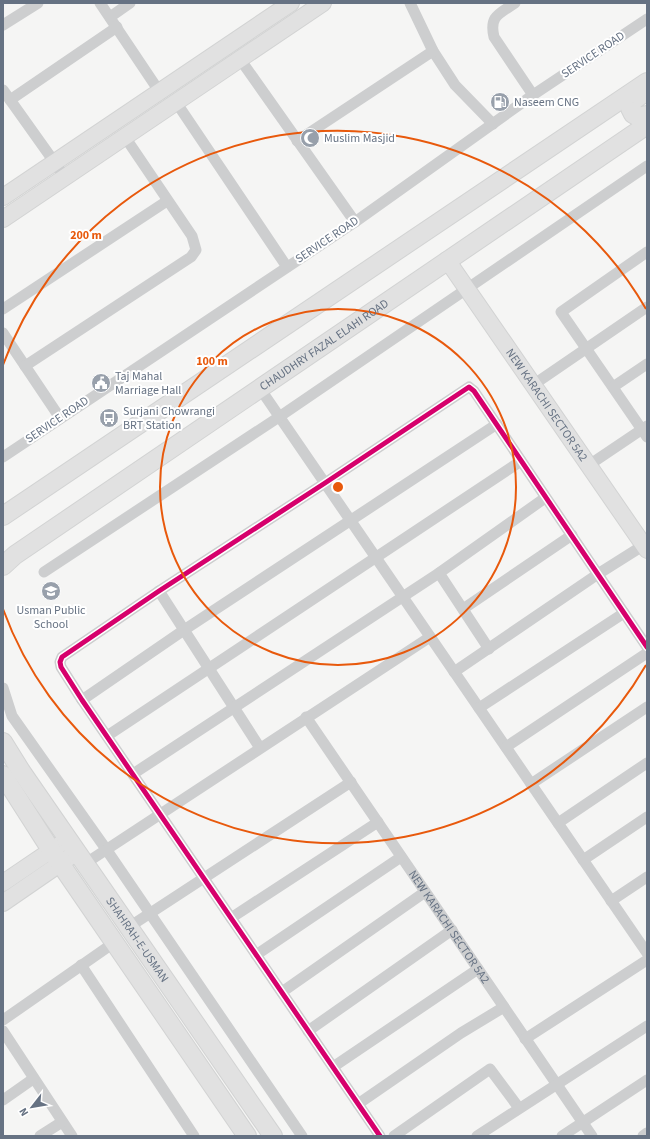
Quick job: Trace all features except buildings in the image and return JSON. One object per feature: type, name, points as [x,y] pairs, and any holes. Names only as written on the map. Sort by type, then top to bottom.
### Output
[{"type":"main road","points":[[3,516],[647,82]]},
{"type":"main road","points":[[647,91],[634,100],[630,108],[633,114],[638,117],[647,115]]},
{"type":"main road","name":"CHAUDHRY FAZAL ELAHI ROAD","points":[[3,566],[15,555],[259,387],[647,125]]},
{"type":"main road","name":"SHAHRAH-E-USMAN","points":[[3,742],[273,1136]]},
{"type":"main road","name":"SHAHRAH-E-USMAN","points":[[3,775],[56,857],[247,1136]]},
{"type":"street","points":[[3,25],[38,3]]},
{"type":"street","points":[[100,3],[159,91]]},
{"type":"street","points":[[110,16],[130,3]]},
{"type":"street","points":[[3,197],[290,3]]},
{"type":"street","points":[[410,3],[432,51],[455,85],[493,124]]},
{"type":"street","points":[[514,3],[497,15],[493,21],[492,28],[494,37],[533,95]]},
{"type":"street","points":[[3,219],[240,59],[316,5]]},
{"type":"street","name":"SERVICE ROAD","points":[[3,456],[354,222],[533,95],[647,19]]},
{"type":"street","points":[[10,100],[117,27]]},
{"type":"street","points":[[297,141],[432,51]]},
{"type":"street","points":[[240,59],[354,222]]},
{"type":"street","points":[[3,90],[65,177]]},
{"type":"street","points":[[176,102],[287,267]]},
{"type":"street","points":[[25,366],[191,257],[196,250],[192,236],[124,137]]},
{"type":"street","points":[[44,572],[279,417],[647,166]]},
{"type":"street","points":[[3,309],[167,201]]},
{"type":"street","points":[[589,466],[645,431],[561,312],[647,252]]},
{"type":"street","name":"NEW KARACHI SECTOR 5A2","points":[[447,260],[645,548]]},
{"type":"street","points":[[533,385],[647,307]]},
{"type":"street","points":[[3,333],[60,418]]},
{"type":"street","points":[[613,387],[647,364]]},
{"type":"street","points":[[259,387],[647,953]]},
{"type":"street","points":[[380,1136],[82,700],[61,667],[60,662],[62,658],[159,591],[470,387],[497,424],[647,647]]},
{"type":"street","points":[[82,700],[184,630],[497,424]]},
{"type":"street","points":[[107,736],[521,461]]},
{"type":"street","points":[[133,774],[439,573],[546,498]]},
{"type":"street","points":[[463,609],[572,536]]},
{"type":"street","points":[[454,672],[598,574],[645,548]]},
{"type":"street","points":[[439,573],[489,649]]},
{"type":"street","points":[[159,591],[260,748]]},
{"type":"street","points":[[479,708],[624,613]]},
{"type":"street","points":[[3,883],[56,857],[77,851],[106,849],[430,637]]},
{"type":"street","points":[[506,747],[647,654]]},
{"type":"street","points":[[3,688],[12,716],[106,849],[302,1136]]},
{"type":"street","points":[[531,784],[647,707]]},
{"type":"street","name":"NEW KARACHI SECTOR 5A2","points":[[306,717],[592,1136]]},
{"type":"street","points":[[558,823],[647,763]]},
{"type":"street","points":[[129,927],[203,877],[351,782]]},
{"type":"street","points":[[583,860],[647,817]]},
{"type":"street","points":[[231,918],[378,822]]},
{"type":"street","points":[[3,903],[56,857]]},
{"type":"street","points":[[256,955],[401,857]]},
{"type":"street","points":[[611,901],[647,877]]},
{"type":"street","points":[[282,992],[426,892]]},
{"type":"street","points":[[308,1031],[452,930]]},
{"type":"street","points":[[3,1020],[115,942]]},
{"type":"street","points":[[525,1039],[647,960]]},
{"type":"street","points":[[81,965],[194,1136]]},
{"type":"street","points":[[333,1068],[478,969]]},
{"type":"street","points":[[358,1104],[461,1033],[504,1007]]},
{"type":"street","points":[[477,1136],[647,1026]]},
{"type":"street","points":[[3,1031],[72,1136]]},
{"type":"street","points":[[394,1136],[490,1069],[519,1108]]},
{"type":"street","points":[[3,1100],[34,1079]]},
{"type":"street","points":[[562,1136],[647,1080]]},
{"type":"street","points":[[40,1136],[62,1122]]},
{"type":"street","points":[[643,1136],[647,1133]]},
{"type":"cycle path","points":[[380,1136],[82,700],[61,667],[60,662],[62,657],[159,591],[469,387],[474,391],[647,647]]},
{"type":"place","name":"Naseem CNG","points":[[500,102]]},
{"type":"place","name":"Muslim Masjid","points":[[310,138]]},
{"type":"place","name":"Taj Mahal Marriage Hall","points":[[101,383]]},
{"type":"place","name":"Surjani Chowrangi BRT Station","points":[[109,418]]},
{"type":"place","name":"Usman Public School","points":[[51,591]]}]
